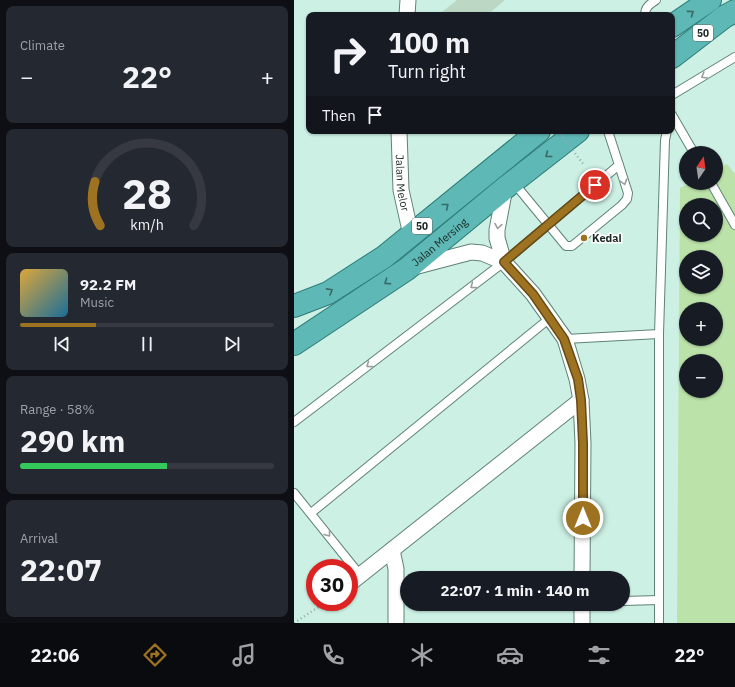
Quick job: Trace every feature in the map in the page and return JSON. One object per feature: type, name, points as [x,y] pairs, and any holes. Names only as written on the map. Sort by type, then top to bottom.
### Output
[{"type":"highway","name":"50","points":[[675,24],[710,0]]},
{"type":"highway","name":"50","points":[[675,55],[724,17],[735,11]]},
{"type":"highway","name":"Jalan Mersing","points":[[294,306],[328,293],[384,257],[535,134]]},
{"type":"highway","name":"Jalan Mersing","points":[[294,344],[407,269],[509,185],[574,134]]},
{"type":"street","points":[[407,12],[408,0]]},
{"type":"street","name":"Jalan Melor","points":[[399,134],[401,190],[411,235]]},
{"type":"street","points":[[504,262],[497,238],[497,230],[509,185]]},
{"type":"street","points":[[407,269],[472,252],[482,253],[504,262],[533,294],[564,339],[578,379],[581,400],[583,443],[582,571]]},
{"type":"street","points":[[358,577],[581,400]]},
{"type":"street","points":[[392,550],[396,569],[396,623]]},
{"type":"street","points":[[582,611],[582,623]]},
{"type":"lane","points":[[645,12],[645,10],[656,0]]},
{"type":"lane","points":[[675,93],[735,57]]},
{"type":"lane","points":[[675,122],[690,146]]},
{"type":"lane","points":[[509,185],[566,246],[572,246],[622,205],[627,199],[628,193],[609,134]]},
{"type":"lane","points":[[659,623],[659,334],[666,134]]},
{"type":"lane","points":[[294,422],[504,262],[619,165]]},
{"type":"lane","points":[[715,190],[735,225]]},
{"type":"lane","points":[[311,513],[550,318]]},
{"type":"lane","points":[[564,339],[659,334]]},
{"type":"lane","points":[[294,493],[311,513],[341,559]]},
{"type":"lane","points":[[630,601],[659,600]]},
{"type":"path","points":[[560,134],[584,165]]},
{"type":"path","points":[[294,623],[312,611]]},
{"type":"green space","points":[[727,164],[735,174],[735,623],[677,623],[679,333],[679,346],[723,346],[723,302],[679,302],[679,294],[723,294],[723,250],[680,250],[680,242],[723,242],[723,198],[680,198],[680,190],[723,190],[723,166]]},
{"type":"building","points":[[457,0],[505,0],[491,12],[442,12]]},
{"type":"place","name":"Kedai","points":[[584,238]]},
{"type":"route","points":[[583,518],[583,443],[581,400],[578,379],[564,339],[533,294],[504,262],[595,185]]}]
